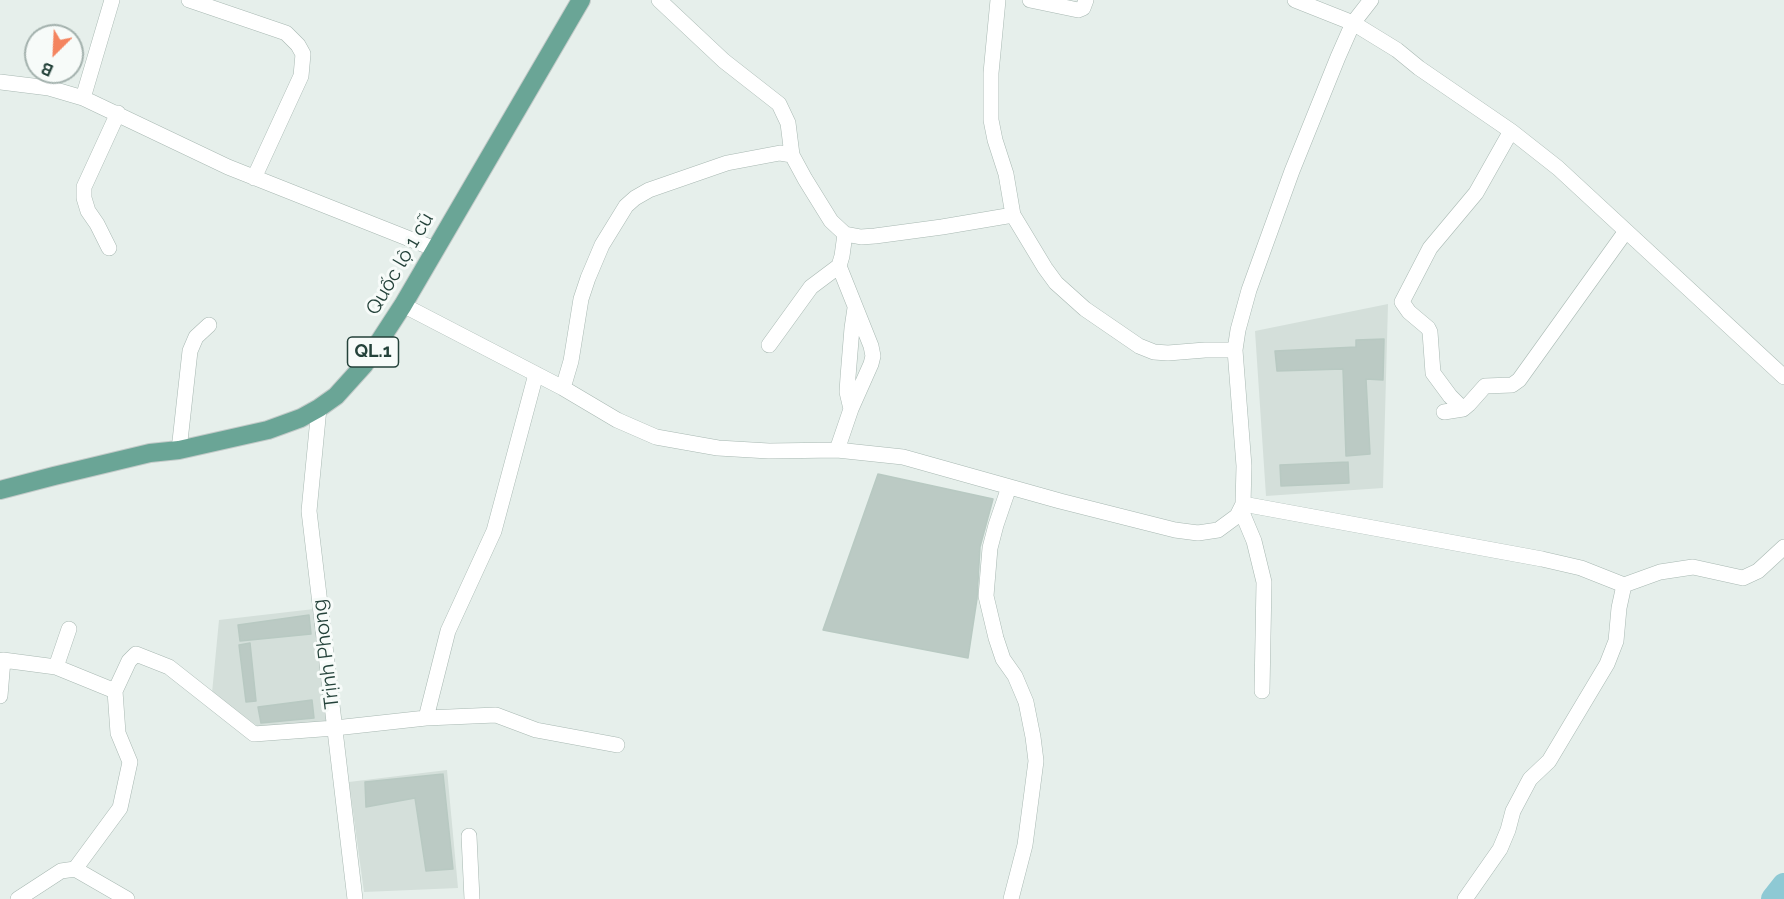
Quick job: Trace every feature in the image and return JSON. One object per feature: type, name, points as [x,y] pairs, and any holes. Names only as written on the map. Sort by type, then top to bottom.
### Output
[{"type":"main road","name":"Quốc lộ 1 cũ","points":[[0,490],[140,456],[179,450],[268,430],[301,418],[336,396],[364,365],[403,305],[581,0]]},
{"type":"street","points":[[83,98],[112,0]]},
{"type":"street","points":[[189,0],[285,33],[293,38],[303,54],[301,76],[254,178]]},
{"type":"street","points":[[659,0],[724,61],[779,104],[788,123],[792,155],[831,221],[845,234],[861,237],[875,236],[1013,215]]},
{"type":"street","points":[[998,0],[991,73],[991,120],[995,140],[1006,174],[1013,215],[1056,283],[1085,309],[1114,330],[1139,346],[1154,352],[1234,350]]},
{"type":"street","points":[[1030,0],[1078,10],[1083,8],[1086,0]]},
{"type":"street","points":[[1295,0],[1353,22],[1397,50],[1419,68],[1511,131],[1558,168],[1784,377]]},
{"type":"street","points":[[1262,691],[1264,582],[1254,541],[1242,507],[1244,466],[1234,350],[1249,290],[1329,77],[1353,22],[1371,0]]},
{"type":"street","points":[[0,82],[49,88],[83,98],[254,178],[435,249]]},
{"type":"street","points":[[109,248],[88,212],[84,187],[118,113]]},
{"type":"street","points":[[1462,409],[1433,372],[1428,328],[1408,312],[1402,302],[1430,248],[1476,193],[1511,131]]},
{"type":"street","points":[[563,388],[571,361],[581,299],[588,278],[603,245],[626,206],[649,190],[727,163],[770,153],[792,155]]},
{"type":"street","points":[[1444,412],[1462,409],[1485,386],[1512,385],[1519,380],[1626,231]]},
{"type":"street","points":[[769,345],[811,287],[839,266],[845,234]]},
{"type":"street","points":[[837,450],[851,409],[872,364],[873,356],[839,266]]},
{"type":"street","points":[[403,305],[563,388],[617,420],[656,437],[758,451],[837,450],[903,457],[1175,530],[1198,533],[1218,530],[1236,516],[1242,507]]},
{"type":"street","points":[[851,409],[847,392],[855,307]]},
{"type":"street","points":[[179,450],[190,351],[196,337],[209,325]]},
{"type":"street","points":[[426,718],[448,631],[494,531],[536,374]]},
{"type":"street","name":"Trịnh Phong","points":[[319,408],[309,511],[355,899]]},
{"type":"street","points":[[1009,487],[990,548],[986,596],[999,648],[1026,702],[1034,737],[1036,761],[1025,845],[1011,899]]},
{"type":"street","points":[[1242,507],[1542,559],[1581,568],[1624,585],[1660,572],[1693,567],[1743,578],[1758,571],[1784,547]]},
{"type":"street","points":[[1465,899],[1500,849],[1513,811],[1530,779],[1549,761],[1607,664],[1616,641],[1624,585]]},
{"type":"street","points":[[56,667],[69,629]]},
{"type":"street","points":[[75,869],[120,808],[130,762],[118,733],[115,691],[129,661],[136,654],[169,667],[254,734],[426,718],[496,715],[536,730],[617,745]]},
{"type":"street","points":[[0,696],[3,660],[56,667],[115,691]]},
{"type":"street","points":[[470,836],[472,899]]},
{"type":"street","points":[[18,899],[61,871],[75,869],[127,899]]},
{"type":"shaded area","points":[[1388,304],[1383,488],[1266,496],[1255,331]]},
{"type":"shaded area","points":[[314,609],[328,721],[260,728],[212,693],[219,620]]},
{"type":"shaded area","points":[[447,770],[458,888],[364,892],[349,782]]},
{"type":"building","points":[[1384,339],[1383,380],[1366,379],[1370,454],[1346,456],[1343,369],[1277,371],[1275,351],[1356,347],[1356,340]]},
{"type":"building","points":[[1348,462],[1349,483],[1281,486],[1280,465]]},
{"type":"building","points":[[878,474],[993,499],[980,547],[977,599],[968,658],[823,630]]},
{"type":"building","points":[[309,615],[311,634],[240,641],[238,625]]},
{"type":"building","points":[[250,643],[256,701],[246,702],[239,645]]},
{"type":"building","points":[[312,700],[314,718],[261,723],[258,707]]},
{"type":"building","points":[[443,774],[453,869],[426,871],[415,798],[366,807],[365,782]]},
{"type":"waterway","points":[[1773,899],[1784,885]]}]
